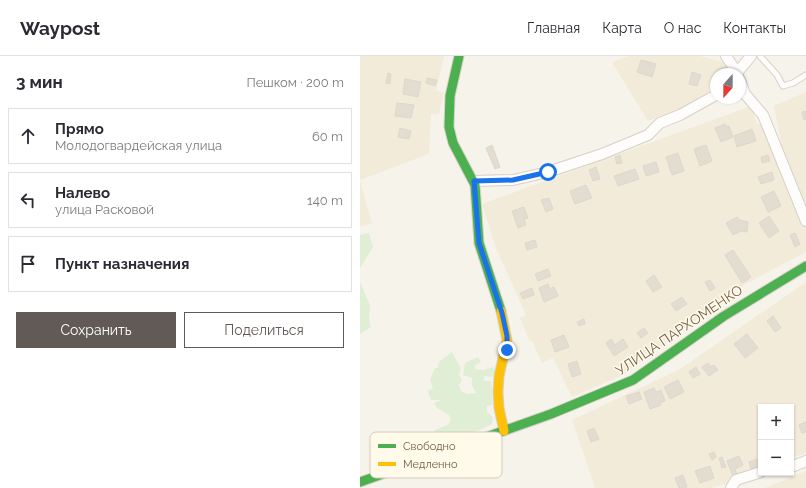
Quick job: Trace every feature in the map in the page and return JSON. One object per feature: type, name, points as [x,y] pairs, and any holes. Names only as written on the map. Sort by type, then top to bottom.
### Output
[{"type":"street","points":[[459,56],[449,105],[451,136],[461,161],[474,181],[479,243],[502,313],[507,336],[507,350],[501,368],[499,389],[499,415],[504,431]]},
{"type":"street","points":[[726,56],[734,68]]},
{"type":"street","points":[[743,68],[751,56]]},
{"type":"street","points":[[746,95],[763,115],[806,221]]},
{"type":"street","points":[[474,181],[513,180],[548,172],[602,154],[648,135],[660,124],[710,98]]},
{"type":"street","name":"УЛИЦА ПАРХОМЕНКО","points":[[504,431],[599,396],[633,380],[724,316],[779,281],[806,266]]},
{"type":"street","points":[[794,466],[806,462]]},
{"type":"street","points":[[731,488],[736,480],[758,473]]},
{"type":"street","name":"УЛИЦА ПАРХОМЕНКО","points":[[360,482],[371,478]]},
{"type":"lane","points":[[760,56],[777,75],[783,86],[793,83],[806,75]]},
{"type":"shaded area","points":[[360,56],[444,56],[436,91],[444,92],[439,114],[431,114],[429,154],[360,180]]},
{"type":"shaded area","points":[[629,56],[700,56],[729,64],[728,68],[710,68],[710,91],[681,109],[648,121],[612,62]]},
{"type":"shaded area","points":[[806,92],[806,208],[782,149],[774,106]]},
{"type":"shaded area","points":[[751,106],[757,124],[762,123],[806,225],[806,252],[736,289],[623,375],[572,397],[553,358],[542,363],[532,341],[530,342],[520,318],[526,315],[496,248],[482,204]]},
{"type":"shaded area","points":[[360,181],[372,223],[360,227]]},
{"type":"shaded area","points":[[806,282],[806,453],[794,457],[794,404],[758,404],[758,469],[728,480],[729,483],[712,488],[595,488],[572,420],[680,369]]},
{"type":"shaded area","points":[[806,471],[806,488],[765,488],[794,476]]},
{"type":"green space","points":[[369,233],[373,247],[360,268],[360,235]]},
{"type":"green space","points":[[360,282],[370,305],[369,319],[371,327],[360,334]]},
{"type":"green space","points":[[452,352],[461,369],[459,375],[462,380],[459,385],[461,391],[467,394],[476,393],[472,385],[472,378],[463,375],[465,363],[478,357],[481,362],[475,365],[475,369],[483,370],[493,367],[496,371],[492,377],[484,376],[484,381],[491,381],[492,387],[493,405],[487,406],[487,412],[493,417],[492,424],[473,432],[435,432],[435,430],[448,425],[451,420],[449,415],[437,408],[434,403],[442,400],[431,400],[428,391],[433,388],[430,380],[435,368],[438,368],[439,362]]},
{"type":"building","points":[[641,60],[656,64],[652,77],[637,72]]},
{"type":"building","points":[[692,72],[701,75],[697,86],[689,84]]},
{"type":"building","points":[[388,73],[391,74],[390,84],[386,83]]},
{"type":"building","points":[[427,78],[437,80],[435,86],[426,83]]},
{"type":"building","points":[[405,79],[421,82],[418,97],[403,94]]},
{"type":"building","points":[[397,103],[414,105],[411,118],[395,116]]},
{"type":"building","points":[[806,111],[806,119],[804,120],[802,112]]},
{"type":"building","points":[[725,124],[727,127],[729,126],[733,137],[721,142],[715,128]]},
{"type":"building","points":[[400,128],[411,131],[409,139],[398,137]]},
{"type":"building","points":[[752,129],[756,141],[737,147],[734,136]]},
{"type":"building","points":[[492,145],[500,167],[495,169],[486,148]]},
{"type":"building","points":[[706,145],[712,161],[700,166],[694,149]]},
{"type":"building","points":[[678,153],[684,171],[672,175],[666,157]]},
{"type":"building","points":[[620,155],[622,163],[617,164],[615,157]]},
{"type":"building","points":[[768,155],[770,161],[762,163],[761,157]]},
{"type":"building","points":[[656,162],[659,172],[646,176],[643,166]]},
{"type":"building","points":[[596,167],[600,179],[593,181],[589,170]]},
{"type":"building","points":[[635,169],[639,179],[618,186],[614,176]]},
{"type":"building","points":[[772,172],[774,180],[761,184],[758,177]]},
{"type":"building","points":[[586,185],[592,198],[575,204],[570,191]]},
{"type":"building","points":[[774,191],[781,206],[768,212],[761,197]]},
{"type":"building","points":[[549,198],[553,209],[546,212],[541,200]]},
{"type":"building","points":[[524,207],[528,218],[524,219],[526,225],[518,228],[512,211]]},
{"type":"building","points":[[769,216],[779,231],[769,238],[759,223]]},
{"type":"building","points":[[737,217],[740,220],[748,222],[747,232],[741,231],[733,235],[726,223]]},
{"type":"building","points":[[795,233],[800,244],[795,247],[790,235]]},
{"type":"building","points":[[535,240],[537,247],[527,250],[525,243]]},
{"type":"building","points":[[733,250],[751,277],[742,283],[725,255]]},
{"type":"building","points":[[548,269],[551,276],[538,281],[535,274]]},
{"type":"building","points":[[654,275],[662,287],[653,292],[646,281]]},
{"type":"building","points":[[710,280],[715,288],[710,291],[705,282]]},
{"type":"building","points":[[548,284],[550,289],[554,287],[558,296],[544,302],[539,288]]},
{"type":"building","points":[[532,288],[534,295],[523,299],[520,293]]},
{"type":"building","points":[[682,297],[687,304],[676,311],[671,304]]},
{"type":"building","points":[[773,316],[781,328],[775,332],[767,321]]},
{"type":"building","points":[[584,319],[585,324],[579,326],[577,322]]},
{"type":"building","points":[[644,328],[648,333],[641,338],[637,333]]},
{"type":"building","points":[[747,334],[758,348],[745,358],[734,344]]},
{"type":"building","points":[[564,335],[569,347],[555,352],[551,340]]},
{"type":"building","points":[[611,339],[615,345],[623,339],[628,347],[614,356],[606,343]]},
{"type":"building","points":[[577,361],[581,374],[572,377],[568,364]]},
{"type":"building","points":[[708,363],[711,367],[714,365],[718,370],[709,376],[702,367]]},
{"type":"building","points":[[696,367],[700,374],[693,378],[689,372]]},
{"type":"building","points":[[678,380],[684,392],[670,399],[664,387]]},
{"type":"building","points":[[654,388],[656,392],[661,390],[665,401],[660,403],[661,405],[650,409],[644,392]]},
{"type":"building","points":[[639,392],[642,399],[629,404],[626,396]]},
{"type":"building","points":[[806,422],[806,432],[802,433],[799,425]]},
{"type":"building","points":[[594,428],[599,439],[591,442],[587,431]]},
{"type":"building","points":[[714,452],[716,457],[712,460],[709,454]]},
{"type":"building","points":[[739,456],[743,465],[735,469],[737,475],[733,476],[727,461]]},
{"type":"building","points":[[722,457],[726,467],[722,468],[719,458]]},
{"type":"building","points":[[757,459],[758,466],[751,469],[749,462]]},
{"type":"building","points":[[710,466],[714,478],[700,483],[695,471]]},
{"type":"building","points":[[683,475],[687,487],[679,488],[675,478]]},
{"type":"traffic: fast","points":[[459,56],[450,96],[449,127],[453,143],[475,185],[479,243],[501,311]]},
{"type":"traffic: fast","points":[[500,432],[551,414],[633,380],[724,316],[806,266]]},
{"type":"traffic: fast","points":[[360,482],[371,478]]},
{"type":"traffic: slow","points":[[501,311],[507,340],[499,376],[498,392],[499,408],[504,431]]},
{"type":"route","points":[[507,350],[507,336],[502,313],[479,243],[474,181],[513,180],[548,172]]}]
